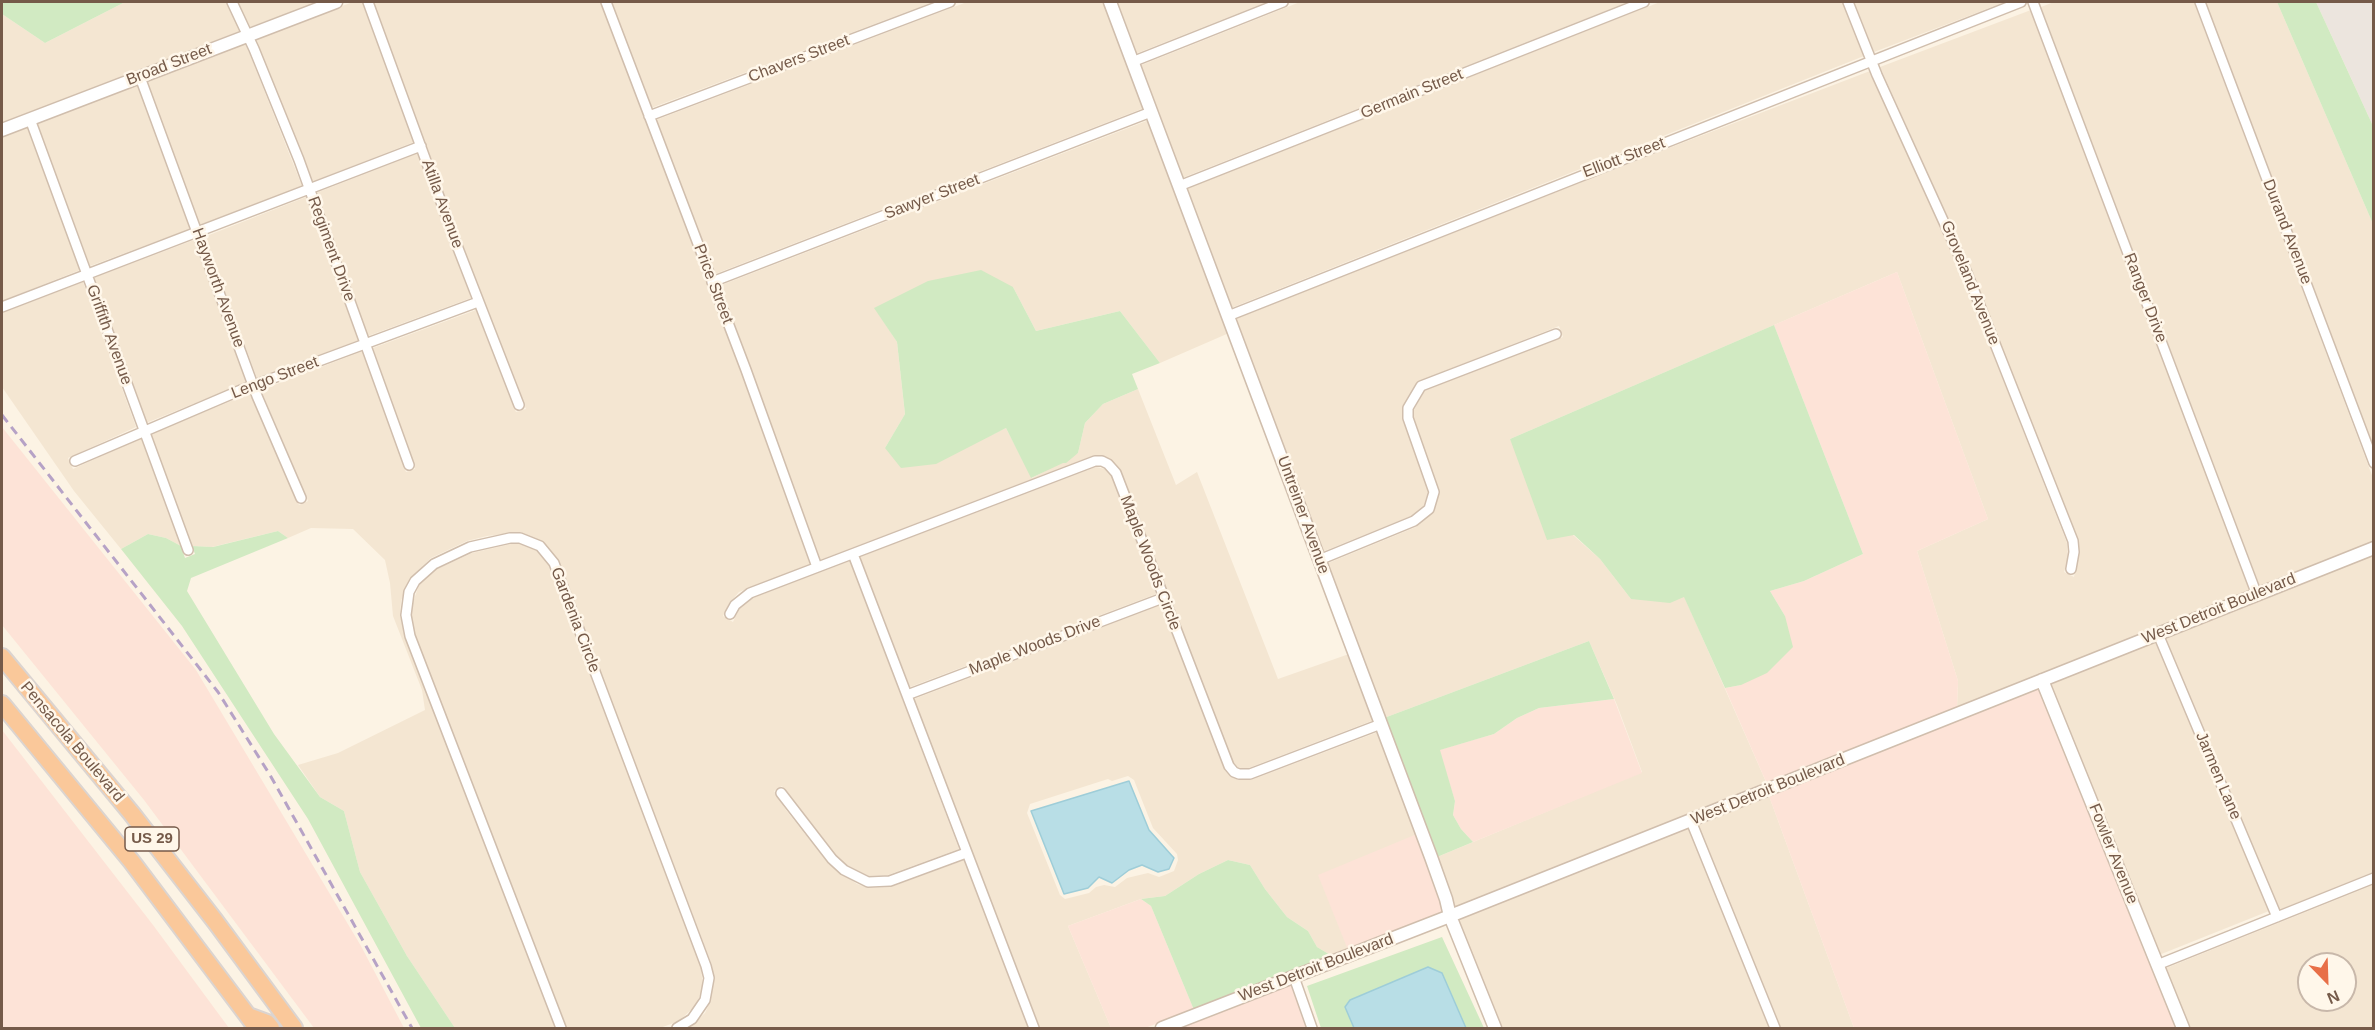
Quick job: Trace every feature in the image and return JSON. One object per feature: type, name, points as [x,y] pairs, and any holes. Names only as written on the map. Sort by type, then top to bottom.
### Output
[{"type":"highway","name":"Pensacola Boulevard","points":[[2,657],[64,730],[194,894],[294,1029]]},
{"type":"highway","points":[[2,673],[40,718],[64,730]]},
{"type":"highway","name":"Pensacola Boulevard","points":[[2,704],[132,862],[252,1022]]},
{"type":"highway","points":[[252,1022],[267,1023],[271,1029]]},
{"type":"street","name":"Regiment Drive","points":[[232,2],[248,34],[309,190],[409,465]]},
{"type":"street","name":"Broad Street","points":[[2,130],[336,2]]},
{"type":"street","name":"Atilla Avenue","points":[[368,2],[478,302],[519,405]]},
{"type":"street","name":"Price Street","points":[[606,2],[817,567]]},
{"type":"street","name":"Chavers Street","points":[[649,116],[950,2]]},
{"type":"street","name":"Untreiner Avenue","points":[[1110,2],[1446,898],[1450,916],[1495,1029]]},
{"type":"street","points":[[1132,62],[1283,2]]},
{"type":"street","name":"Germain Street","points":[[1179,186],[1644,2]]},
{"type":"street","name":"Groveland Avenue","points":[[1848,2],[1871,60],[1960,256],[2073,542],[2071,569]]},
{"type":"street","name":"Elliott Street","points":[[1228,316],[2021,2]]},
{"type":"street","name":"Ranger Drive","points":[[2033,2],[2257,595]]},
{"type":"street","name":"Durand Avenue","points":[[2200,2],[2373,463]]},
{"type":"street","name":"Hayworth Avenue","points":[[140,77],[254,386],[301,498]]},
{"type":"street","name":"Sawyer Street","points":[[712,282],[1151,112]]},
{"type":"street","name":"Griffith Avenue","points":[[30,119],[188,550]]},
{"type":"street","points":[[2,307],[421,146]]},
{"type":"street","name":"Lengo Street","points":[[75,461],[254,386],[478,302]]},
{"type":"street","points":[[1319,560],[1414,521],[1429,509],[1434,492],[1408,418],[1408,408],[1421,386],[1557,334]]},
{"type":"street","name":"Maple Woods Circle","points":[[730,614],[735,605],[750,593],[1095,461],[1102,461],[1116,473],[1229,766],[1234,772],[1250,774],[1381,724]]},
{"type":"street","name":"Gardenia Circle","points":[[561,1029],[410,636],[406,615],[408,598],[415,581],[434,564],[470,547],[510,538],[520,538],[540,546],[554,562],[706,966],[709,978],[705,1000],[692,1019],[676,1029]]},
{"type":"street","name":"West Detroit Boulevard","points":[[1162,1029],[1179,1025],[1294,977],[2373,548]]},
{"type":"street","points":[[853,554],[1034,1029]]},
{"type":"street","name":"Maple Woods Drive","points":[[907,695],[1163,598]]},
{"type":"street","name":"Jarmen Lane","points":[[2158,634],[2277,917]]},
{"type":"street","name":"Fowler Avenue","points":[[2042,680],[2183,1029]]},
{"type":"street","points":[[781,793],[789,807],[832,859],[844,870],[868,882],[890,881],[966,853]]},
{"type":"street","points":[[1691,821],[1775,1029]]},
{"type":"street","points":[[2157,965],[2373,878]]},
{"type":"street","points":[[1294,977],[1312,1029]]},
{"type":"shaded area","points":[[125,2],[226,2],[240,31],[2,123],[2,14],[45,43]]},
{"type":"shaded area","points":[[238,2],[318,2],[250,27]]},
{"type":"shaded area","points":[[353,2],[362,2],[414,142],[312,182],[255,38]]},
{"type":"shaded area","points":[[373,2],[601,2],[741,372],[810,564],[739,592],[730,602],[723,616],[733,622],[739,609],[753,598],[850,561],[959,849],[888,875],[869,876],[847,865],[835,855],[782,786],[774,791],[786,810],[828,863],[857,884],[869,888],[891,887],[964,860],[1029,1028],[689,1028],[705,1013],[709,1004],[714,979],[712,965],[558,561],[541,541],[520,532],[467,541],[431,558],[410,578],[401,601],[400,615],[405,638],[556,1028],[455,1028],[407,956],[360,872],[344,811],[320,797],[298,765],[338,753],[425,710],[422,690],[393,616],[385,560],[353,529],[311,528],[288,538],[278,531],[212,547],[192,546],[150,434],[251,393],[299,505],[308,501],[261,390],[363,351],[406,472],[415,469],[373,348],[476,310],[516,412],[526,409],[461,242]]},
{"type":"shaded area","points":[[612,2],[933,2],[651,108]]},
{"type":"shaded area","points":[[967,2],[1104,2],[1144,108],[715,274],[656,120]]},
{"type":"shaded area","points":[[1115,2],[1267,2],[1135,54]]},
{"type":"shaded area","points":[[1300,2],[1628,2],[1182,178],[1139,66]]},
{"type":"shaded area","points":[[1660,2],[1843,2],[1864,56],[1231,308],[1186,189]]},
{"type":"shaded area","points":[[1854,2],[2005,2],[1874,52]]},
{"type":"shaded area","points":[[2054,2],[2194,2],[2373,478],[2373,541],[2260,587],[2041,7]]},
{"type":"shaded area","points":[[2205,2],[2277,2],[2373,224],[2373,448]]},
{"type":"shaded area","points":[[2316,2],[2373,2],[2373,126],[2351,78]]},
{"type":"shaded area","points":[[2031,10],[2250,591],[1957,708],[1958,681],[1917,551],[1988,519],[1897,272],[1510,439],[1573,535],[1600,559],[1631,599],[1684,596],[1767,784],[1453,909],[1437,857],[1642,772],[1617,705],[1589,641],[1384,718],[1326,564],[1416,527],[1434,512],[1439,490],[1413,417],[1414,410],[1425,390],[1563,337],[1559,326],[1417,382],[1404,405],[1403,417],[1428,491],[1424,505],[1411,516],[1322,552],[1235,319],[1870,71],[1962,275],[2067,543],[2068,560],[2064,572],[2074,577],[2079,553],[2077,540],[1972,271],[1880,67]]},
{"type":"shaded area","points":[[245,42],[302,186],[200,225],[147,81]]},
{"type":"shaded area","points":[[137,84],[190,229],[90,266],[37,123]]},
{"type":"shaded area","points":[[1149,120],[1229,333],[1160,363],[1120,311],[1036,331],[1013,287],[875,308],[897,342],[905,414],[885,448],[983,439],[1006,428],[1032,478],[1078,453],[1085,423],[1103,404],[1138,389],[1176,485],[1197,472],[1278,679],[1349,654],[1374,720],[1246,769],[1236,767],[1233,763],[1116,464],[1103,456],[1092,456],[820,560],[719,286]]},
{"type":"shaded area","points":[[27,127],[80,270],[2,301],[2,136]]},
{"type":"shaded area","points":[[419,153],[471,298],[368,336],[316,193]]},
{"type":"shaded area","points":[[306,197],[359,340],[257,378],[204,237]]},
{"type":"shaded area","points":[[194,240],[247,382],[146,423],[93,278]]},
{"type":"shaded area","points":[[1897,272],[1988,519],[1917,551],[1958,681],[1957,708],[1767,784],[1725,688],[1741,685],[1785,616],[1770,591],[1804,581],[1863,554],[1774,325]]},
{"type":"shaded area","points":[[83,282],[136,427],[68,458],[73,469],[141,438],[181,546],[166,538],[148,534],[121,549],[74,491],[2,387],[2,313]]},
{"type":"shaded area","points":[[2,427],[196,670],[361,946],[404,1028],[314,1028],[144,800],[2,625]]},
{"type":"shaded area","points":[[1096,467],[1105,469],[1111,475],[1156,594],[910,687],[860,557]]},
{"type":"shaded area","points":[[520,544],[537,551],[549,565],[701,967],[703,989],[695,1006],[679,1021],[660,1028],[567,1028],[415,634],[411,615],[412,605],[419,585],[425,578],[437,569],[472,553]]},
{"type":"shaded area","points":[[2373,554],[2373,872],[2279,910],[2165,638]]},
{"type":"shaded area","points":[[1161,605],[1224,768],[1230,776],[1238,780],[1251,780],[1378,732],[1417,834],[1348,950],[1332,956],[1317,947],[1308,931],[1287,917],[1250,865],[1228,860],[1199,874],[1165,896],[1141,899],[1068,926],[1111,1028],[1040,1028],[914,699]],"holes":[[[1128,776],[1134,780],[1153,828],[1177,854],[1178,860],[1174,871],[1159,877],[1148,873],[1127,878],[1115,887],[1104,885],[1096,887],[1089,893],[1065,899],[1060,895],[1027,813],[1030,804],[1108,779],[1112,781]]]},
{"type":"shaded area","points":[[2156,641],[2269,911],[2159,955],[2049,684]]},
{"type":"shaded area","points":[[2040,687],[2177,1028],[1854,1028],[1769,796]]},
{"type":"shaded area","points":[[1614,699],[1642,773],[1473,842],[1461,829],[1453,815],[1455,801],[1439,750],[1494,734],[1517,718],[1539,708]]},
{"type":"shaded area","points":[[2,730],[153,925],[229,1028],[2,1028]]},
{"type":"shaded area","points":[[1769,796],[1854,1028],[1781,1028],[1698,824]]},
{"type":"shaded area","points":[[1688,828],[1769,1028],[1500,1028],[1457,920]]},
{"type":"shaded area","points":[[1417,834],[1441,899],[1443,913],[1348,950],[1318,875]]},
{"type":"shaded area","points":[[2373,885],[2373,1028],[2188,1028],[2164,969]]},
{"type":"shaded area","points":[[1141,899],[1151,906],[1194,1010],[1145,1028],[1111,1028],[1068,926]]},
{"type":"shaded area","points":[[1291,985],[1307,1028],[1186,1028],[1185,1026]]},
{"type":"green space","points":[[2,2],[125,2],[45,43],[2,14]]},
{"type":"green space","points":[[2277,2],[2316,2],[2373,126],[2373,224]]},
{"type":"green space","points":[[981,270],[1013,287],[1036,331],[1120,311],[1160,363],[1132,374],[1138,389],[1103,404],[1085,423],[1078,453],[1066,463],[1031,478],[1006,428],[936,464],[901,468],[885,448],[905,414],[897,342],[874,308],[928,281]]},
{"type":"green space","points":[[1774,325],[1863,554],[1804,581],[1770,591],[1785,616],[1793,647],[1767,673],[1741,685],[1725,688],[1684,597],[1670,603],[1631,599],[1600,559],[1574,535],[1547,540],[1510,439]]},
{"type":"green space","points":[[278,531],[288,538],[191,578],[187,591],[274,734],[320,797],[344,811],[360,872],[407,956],[455,1028],[421,1028],[308,819],[182,626],[121,549],[148,534],[166,538],[181,546],[185,558],[195,554],[192,546],[213,547]]},
{"type":"green space","points":[[1589,641],[1614,699],[1539,708],[1517,718],[1494,734],[1440,750],[1455,801],[1453,815],[1461,829],[1473,842],[1437,857],[1384,718]]},
{"type":"green space","points":[[1228,860],[1250,865],[1287,917],[1308,931],[1317,947],[1332,956],[1194,1010],[1151,906],[1141,899],[1165,896],[1199,874]]},
{"type":"green space","points":[[1442,937],[1484,1028],[1321,1028],[1307,986]]},
{"type":"water","points":[[1129,781],[1149,830],[1174,858],[1169,869],[1158,872],[1142,865],[1129,870],[1112,883],[1099,877],[1088,888],[1064,894],[1031,811]]},
{"type":"water","points":[[1428,967],[1442,973],[1466,1028],[1354,1028],[1345,1007],[1350,1000]]},
{"type":"railway","points":[[2,415],[218,692],[270,775],[412,1028]]}]
